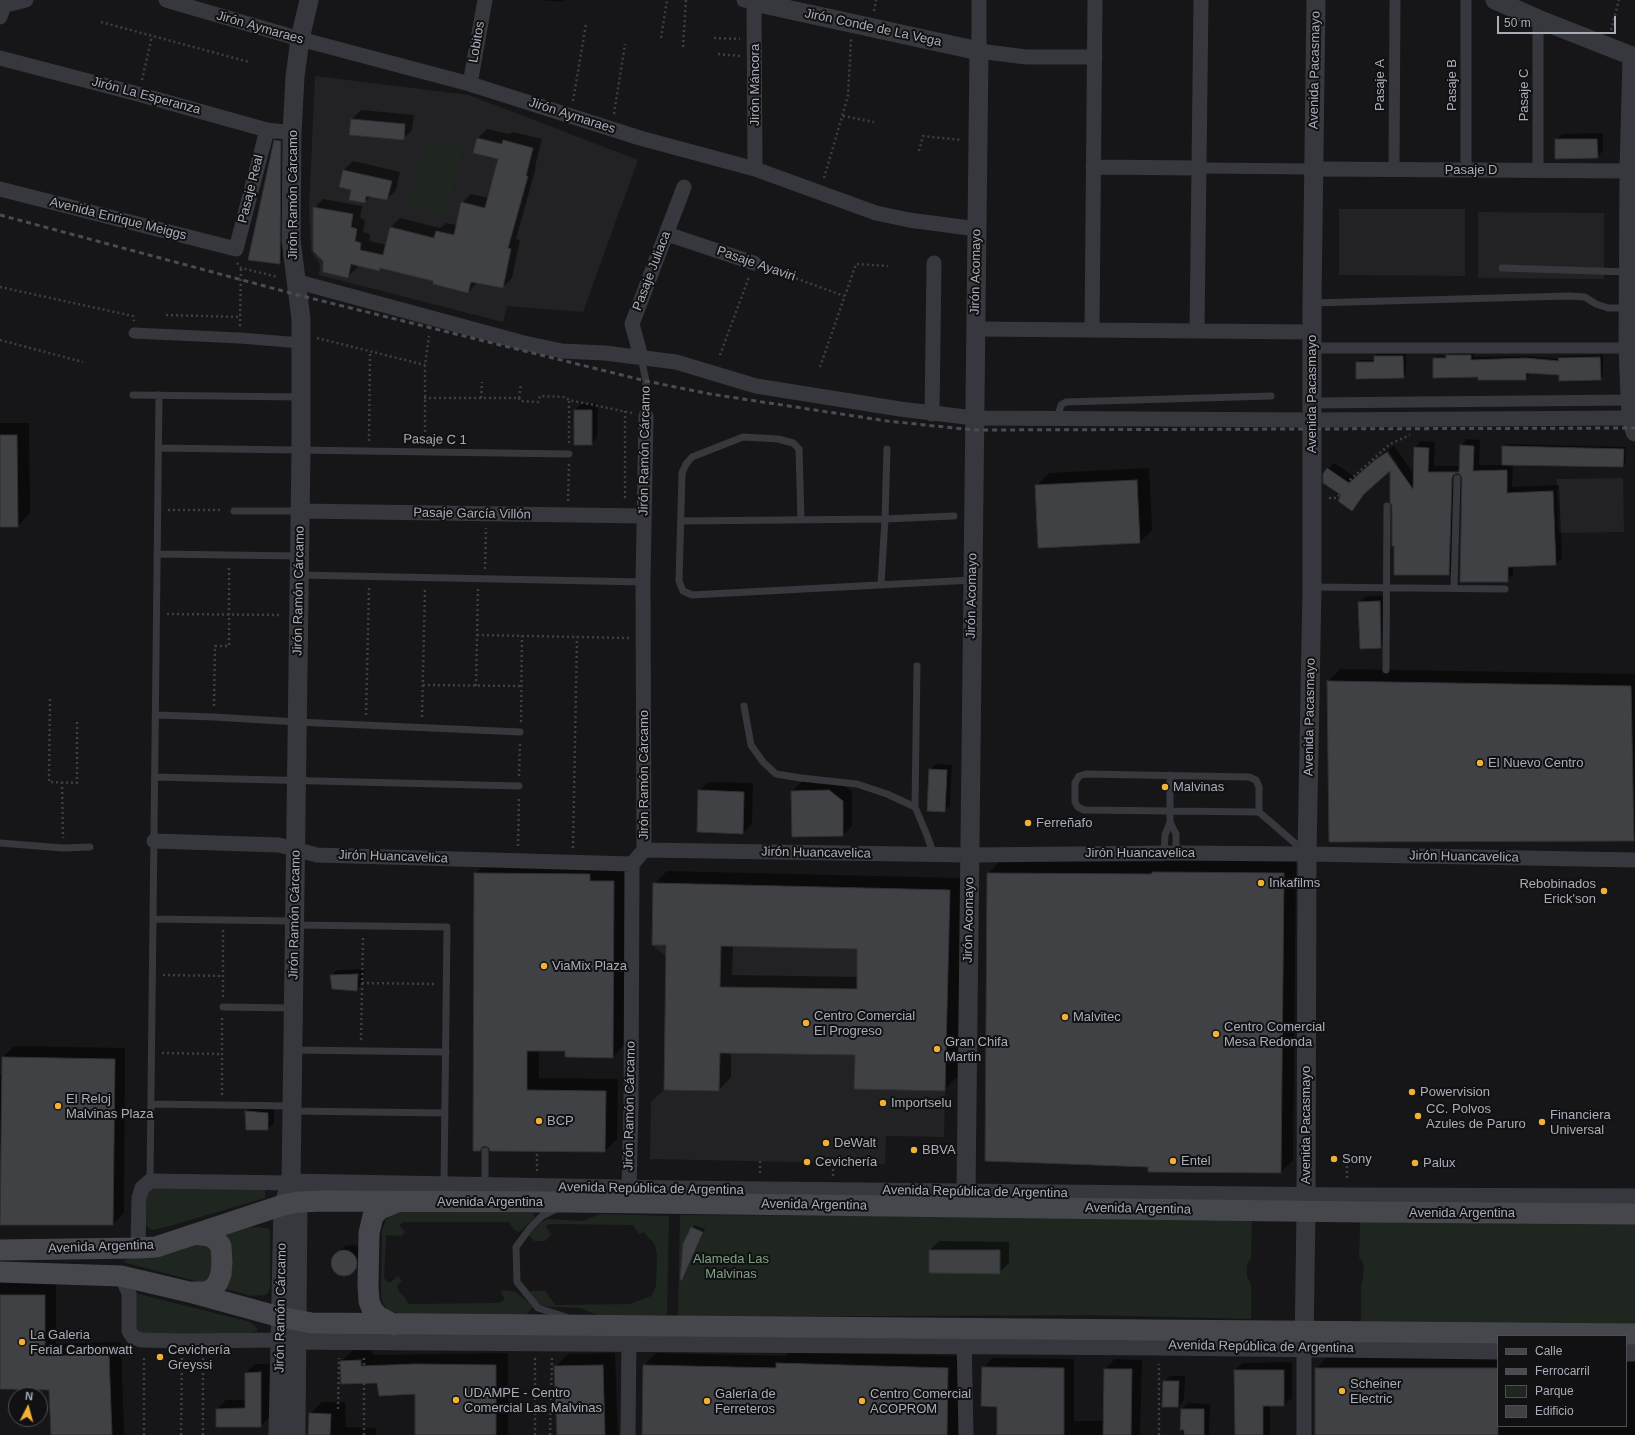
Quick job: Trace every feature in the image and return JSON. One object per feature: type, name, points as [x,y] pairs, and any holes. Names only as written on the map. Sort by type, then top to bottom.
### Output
[{"type":"main road","name":"Avenida Argentina","points":[[0,1250],[156,1247],[196,1234],[291,1197],[326,1200],[399,1202],[1306,1204],[1635,1214]]},
{"type":"main road","points":[[395,1325],[378,1316],[372,1310],[369,1301],[369,1233],[373,1216],[380,1209],[399,1202]]},
{"type":"main road","points":[[189,1292],[206,1292],[214,1288],[221,1274],[221,1246],[216,1240],[209,1236],[196,1234]]},
{"type":"main road","points":[[0,1272],[121,1276],[189,1292],[288,1329],[312,1323],[395,1325],[604,1325],[629,1334],[1304,1340],[1497,1337]]},
{"type":"main road","points":[[1580,1335],[1635,1334]]},
{"type":"street","points":[[4,7],[26,0]]},
{"type":"street","name":"Jirón Aymaraes","points":[[166,0],[300,40],[470,84],[640,138],[756,169],[876,213],[908,220],[977,229]]},
{"type":"street","name":"Jirón Ramón Cárcamo","points":[[278,1435],[288,1329],[294,1008],[301,450],[300,305],[295,281],[291,240],[292,133],[295,77],[300,40],[309,0]]},
{"type":"street","name":"Lobitos","points":[[470,84],[485,0]]},
{"type":"street","name":"Jirón Acomayo","points":[[966,1192],[979,0]]},
{"type":"street","points":[[1092,330],[1095,0]]},
{"type":"street","points":[[1198,331],[1201,0]]},
{"type":"street","name":"Avenida Pacasmayo","points":[[1304,1435],[1307,854],[1313,498],[1312,303],[1316,0]]},
{"type":"street","name":"Pasaje A","points":[[1394,170],[1395,0]]},
{"type":"street","name":"Pasaje B","points":[[1466,0],[1466,170]]},
{"type":"street","points":[[1495,0],[1538,19],[1634,56],[1629,171],[1628,272],[1628,348],[1632,416]]},
{"type":"street","name":"Jirón Conde de La Vega","points":[[751,1],[979,51]]},
{"type":"street","name":"Jirón Máncora","points":[[751,1],[755,40],[756,169]]},
{"type":"street","name":"Pasaje C","points":[[1538,19],[1538,170]]},
{"type":"street","points":[[979,51],[1026,57],[1094,57]]},
{"type":"street","name":"Jirón La Esperanza","points":[[0,58],[267,130],[292,133]]},
{"type":"street","name":"Pasaje Real","points":[[236,249],[267,130]]},
{"type":"street","points":[[1093,167],[1314,169]]},
{"type":"street","name":"Pasaje D","points":[[1314,169],[1629,171]]},
{"type":"street","name":"Pasaje Juliaca","points":[[641,357],[632,324],[684,186]]},
{"type":"street","name":"Avenida Enrique Meiggs","points":[[0,189],[236,249]]},
{"type":"street","name":"Pasaje Ayaviri","points":[[667,234],[754,263]]},
{"type":"street","points":[[932,414],[934,263]]},
{"type":"street","points":[[295,281],[524,343],[562,351],[641,357],[676,362],[756,386],[932,414],[974,418],[1056,419],[1312,412],[1632,416]]},
{"type":"street","points":[[975,329],[1198,331],[1312,340],[1628,348]]},
{"type":"street","points":[[134,334],[301,339]]},
{"type":"street","points":[[1312,412],[1423,420],[1632,416]]},
{"type":"street","name":"Jirón Ramón Cárcamo","points":[[629,1189],[631,1108],[632,864],[644,850],[643,582],[646,416]]},
{"type":"street","name":"Pasaje García Villón","points":[[300,511],[644,516]]},
{"type":"street","name":"Jirón Huancavelica","points":[[154,841],[279,845],[317,855],[632,864]]},
{"type":"street","name":"Jirón Huancavelica","points":[[644,850],[934,855],[1170,853],[1307,854],[1635,860]]},
{"type":"street","points":[[138,1248],[139,1198],[142,1188],[150,1181],[291,1197]]},
{"type":"street","name":"Avenida República de Argentina","points":[[291,1197],[444,1187],[485,1187],[966,1192],[1306,1204],[1635,1198]]},
{"type":"street","points":[[121,1276],[129,1293],[129,1331],[133,1337],[145,1340],[182,1342],[203,1341],[288,1329],[339,1340],[544,1341],[629,1334],[628,1435]]},
{"type":"street","name":"Jirón Ramón Cárcamo","points":[[288,1329],[296,1435]]},
{"type":"street","points":[[964,1336],[966,1435]]},
{"type":"street","name":"Avenida República de Argentina","points":[[964,1336],[1160,1346],[1304,1340],[1497,1350]]},
{"type":"lane","points":[[1502,268],[1628,272]]},
{"type":"lane","points":[[1312,303],[1569,296],[1585,297],[1596,304],[1608,308],[1628,308]]},
{"type":"lane","name":"Jirón Ramón Cárcamo","points":[[641,357],[646,381],[646,416]]},
{"type":"lane","points":[[133,395],[301,397]]},
{"type":"lane","points":[[150,1181],[159,395]]},
{"type":"lane","points":[[1056,419],[1061,405],[1066,402],[1271,396]]},
{"type":"lane","points":[[801,520],[799,449],[793,443],[743,437],[692,457],[686,464],[682,473],[680,581],[683,591],[692,595],[972,580]]},
{"type":"lane","name":"Pasaje C 1","points":[[158,448],[569,454]]},
{"type":"lane","points":[[881,584],[886,519],[887,449]]},
{"type":"lane","points":[[1454,588],[1457,478]]},
{"type":"lane","points":[[1386,670],[1387,506]]},
{"type":"lane","points":[[234,511],[300,511]]},
{"type":"lane","points":[[681,520],[886,519],[954,516]]},
{"type":"lane","points":[[158,554],[299,556]]},
{"type":"lane","points":[[299,575],[643,582]]},
{"type":"lane","points":[[1312,588],[1505,589]]},
{"type":"lane","points":[[917,666],[914,807],[934,855]]},
{"type":"lane","points":[[744,706],[751,746],[763,762],[776,774],[857,784],[887,794],[914,807]]},
{"type":"lane","points":[[156,715],[520,732]]},
{"type":"lane","points":[[1259,812],[1259,787],[1256,780],[1249,776],[1086,774],[1079,776],[1075,783],[1075,802],[1078,807],[1084,810],[1259,812],[1307,854]]},
{"type":"lane","points":[[1170,775],[1170,822],[1165,835],[1170,853]]},
{"type":"lane","points":[[155,777],[519,786]]},
{"type":"lane","points":[[1170,822],[1176,834],[1170,853]]},
{"type":"lane","points":[[0,843],[63,848],[90,847]]},
{"type":"lane","points":[[153,919],[363,926],[447,927],[444,1187]]},
{"type":"lane","points":[[222,1007],[294,1008]]},
{"type":"lane","points":[[293,1050],[446,1052]]},
{"type":"lane","points":[[151,1104],[445,1113]]},
{"type":"lane","points":[[485,1151],[485,1187]]},
{"type":"lane","points":[[570,1202],[539,1219],[530,1228],[516,1247],[517,1282],[538,1308],[565,1317],[604,1325]]},
{"type":"path","points":[[661,38],[667,0]]},
{"type":"path","points":[[683,47],[686,0]]},
{"type":"path","points":[[1611,28],[1619,0]]},
{"type":"path","points":[[101,22],[249,62]]},
{"type":"path","points":[[819,192],[848,96],[852,23]]},
{"type":"path","points":[[571,115],[586,24]]},
{"type":"path","points":[[138,94],[152,36]]},
{"type":"path","points":[[714,38],[755,40]]},
{"type":"path","points":[[612,129],[625,44]]},
{"type":"path","points":[[718,54],[755,57]]},
{"type":"path","points":[[843,116],[874,122]]},
{"type":"path","points":[[920,151],[923,136],[978,142]]},
{"type":"path","points":[[720,356],[754,263]]},
{"type":"path","name":"Pasaje Ayaviri","points":[[754,263],[844,296]]},
{"type":"path","points":[[820,367],[856,264],[888,266]]},
{"type":"path","points":[[240,338],[241,268],[295,281]]},
{"type":"path","points":[[0,287],[133,316]]},
{"type":"path","points":[[166,315],[240,317]]},
{"type":"path","points":[[425,452],[425,365],[429,336]]},
{"type":"path","points":[[301,339],[370,352],[425,365]]},
{"type":"path","points":[[0,340],[83,362]]},
{"type":"path","points":[[368,451],[370,352]]},
{"type":"path","points":[[481,398],[482,382]]},
{"type":"path","points":[[519,398],[521,384]]},
{"type":"path","points":[[424,398],[519,398],[520,401],[538,402],[540,396],[565,397],[569,400],[646,416]]},
{"type":"path","points":[[625,411],[626,516]]},
{"type":"path","points":[[1313,498],[1337,498],[1350,480],[1390,444],[1424,429],[1423,420]]},
{"type":"path","points":[[158,510],[234,511]]},
{"type":"path","points":[[476,686],[477,635],[486,514]]},
{"type":"path","points":[[214,717],[214,646],[229,646],[230,555]]},
{"type":"path","points":[[366,725],[369,576]]},
{"type":"path","points":[[422,728],[425,578]]},
{"type":"path","points":[[157,614],[298,616]]},
{"type":"path","points":[[477,635],[644,638]]},
{"type":"path","points":[[518,861],[522,636]]},
{"type":"path","points":[[572,862],[577,637]]},
{"type":"path","points":[[423,685],[521,686]]},
{"type":"path","points":[[50,699],[49,782],[77,783],[77,722]]},
{"type":"path","points":[[62,782],[63,848]]},
{"type":"path","points":[[361,1050],[363,926]]},
{"type":"path","points":[[153,975],[223,976]]},
{"type":"path","points":[[362,983],[447,985]]},
{"type":"path","points":[[152,1053],[222,1054]]},
{"type":"path","points":[[537,1152],[537,1166]]},
{"type":"path","points":[[144,1435],[145,1340]]},
{"type":"path","points":[[338,1409],[339,1340]]},
{"type":"path","points":[[364,1340],[364,1435]]},
{"type":"path","points":[[203,1341],[203,1435]]},
{"type":"path","points":[[535,1435],[544,1341]]},
{"type":"path","points":[[544,1341],[550,1435]]},
{"type":"path","points":[[181,1435],[182,1342]]},
{"type":"path","points":[[1159,1435],[1160,1346]]},
{"type":"shaded area","points":[[315,76],[469,95],[638,160],[583,312],[507,306],[503,322],[319,275],[320,264],[311,251],[309,208]]},
{"type":"shaded area","points":[[1339,209],[1465,209],[1465,276],[1339,275]]},
{"type":"shaded area","points":[[1478,212],[1604,213],[1604,279],[1478,278]]},
{"type":"shaded area","points":[[1623,478],[1624,532],[1558,533],[1557,479]]},
{"type":"shaded area","name":"Centro Comercial El Progreso","points":[[653,883],[950,890],[944,1137],[886,1136],[885,1164],[650,1159],[651,1102],[664,1090],[666,956],[652,945]]},
{"type":"green space","points":[[426,139],[463,148],[445,215],[408,205]]},
{"type":"green space","points":[[265,1187],[265,1198],[152,1230],[148,1228],[146,1224],[147,1195],[149,1190],[153,1188]]},
{"type":"green space","points":[[398,1211],[533,1213],[535,1217],[519,1232],[514,1230],[509,1222],[403,1222],[399,1225],[405,1232],[402,1236],[386,1235],[384,1278],[389,1283],[398,1276],[402,1281],[397,1286],[400,1293],[409,1304],[499,1303],[505,1299],[501,1292],[502,1290],[516,1292],[533,1307],[526,1315],[400,1314],[388,1310],[383,1304],[381,1295],[382,1231],[386,1219],[391,1214]]},
{"type":"green space","points":[[600,1214],[669,1216],[667,1315],[597,1315],[580,1308],[540,1305],[531,1295],[531,1291],[545,1291],[555,1305],[630,1304],[651,1296],[656,1286],[657,1256],[655,1245],[644,1232],[639,1234],[633,1225],[550,1224],[546,1226],[551,1235],[545,1241],[534,1241],[529,1235],[543,1221],[549,1219],[583,1221]]},
{"type":"green space","name":"Alameda Las Malvinas","points":[[680,1215],[1095,1217],[1252,1220],[1251,1258],[1247,1265],[1247,1276],[1251,1284],[1251,1319],[1094,1315],[678,1317]]},
{"type":"green space","points":[[1360,1222],[1635,1223],[1635,1326],[1361,1323],[1361,1286],[1364,1265],[1359,1257]]},
{"type":"green space","points":[[256,1227],[269,1229],[270,1233],[270,1288],[268,1293],[265,1295],[252,1296],[123,1262],[129,1258],[198,1244],[247,1228]]},
{"type":"green space","points":[[135,1293],[250,1322],[257,1328],[257,1331],[229,1337],[135,1334]]},
{"type":"building","points":[[351,119],[405,124],[404,140],[349,135]]},
{"type":"building","points":[[477,138],[502,144],[503,140],[533,148],[526,176],[528,176],[508,248],[511,249],[503,288],[471,282],[468,293],[433,284],[433,281],[380,268],[379,271],[351,264],[348,278],[323,272],[323,261],[313,251],[313,207],[353,214],[351,227],[357,229],[355,241],[361,243],[360,250],[383,255],[390,227],[434,238],[436,231],[454,235],[461,202],[485,208],[498,159],[473,153]]},
{"type":"building","points":[[1555,139],[1597,139],[1598,158],[1555,159]]},
{"type":"building","points":[[274,140],[281,141],[280,264],[248,260]]},
{"type":"building","points":[[343,170],[392,181],[387,200],[366,196],[365,203],[349,200],[351,190],[339,187]]},
{"type":"building","points":[[1446,355],[1471,355],[1471,360],[1526,358],[1559,361],[1558,358],[1600,357],[1601,380],[1559,381],[1559,375],[1526,373],[1526,380],[1478,380],[1478,377],[1433,378],[1433,358],[1446,358]]},
{"type":"building","points":[[1374,356],[1403,356],[1404,378],[1356,379],[1356,362],[1374,362]]},
{"type":"building","points":[[574,410],[592,410],[592,445],[574,445]]},
{"type":"building","points":[[0,435],[17,435],[18,527],[0,527]]},
{"type":"building","points":[[1460,445],[1474,446],[1473,471],[1507,470],[1507,493],[1553,491],[1556,565],[1508,567],[1508,582],[1460,582],[1462,478],[1460,474],[1457,473],[1453,475],[1452,478],[1449,575],[1394,575],[1390,471],[1364,494],[1352,511],[1338,501],[1341,495],[1323,483],[1323,474],[1327,468],[1349,483],[1375,460],[1387,452],[1413,489],[1414,447],[1429,448],[1428,472],[1459,472]]},
{"type":"building","points":[[1502,446],[1624,449],[1623,467],[1502,465]]},
{"type":"building","points":[[1137,480],[1140,543],[1038,548],[1035,485]]},
{"type":"building","points":[[1380,601],[1381,648],[1360,649],[1358,602]]},
{"type":"building","name":"El Nuevo Centro","points":[[1327,681],[1631,686],[1634,841],[1329,842]]},
{"type":"building","points":[[929,769],[947,770],[945,812],[927,811]]},
{"type":"building","points":[[698,790],[744,792],[743,834],[697,832]]},
{"type":"building","points":[[829,790],[843,801],[843,836],[792,837],[791,791]]},
{"type":"building","points":[[1152,872],[1284,873],[1281,1173],[1148,1172],[1148,1167],[985,1161],[987,873],[1152,874]]},
{"type":"building","name":"ViaMix Plaza","points":[[474,873],[590,874],[590,881],[614,881],[613,1058],[565,1057],[565,1051],[527,1051],[527,1090],[606,1091],[605,1152],[490,1151],[489,1148],[485,1146],[482,1147],[480,1151],[473,1151]]},
{"type":"building","name":"Centro Comercial El Progreso","points":[[653,883],[950,890],[945,1091],[854,1089],[855,1055],[720,1053],[719,1091],[664,1090],[666,945],[652,945]],"holes":[[[721,946],[857,949],[857,989],[720,987]]]},
{"type":"building","points":[[358,974],[357,991],[332,989],[330,975]]},
{"type":"building","name":"El Reloj Malvinas Plaza","points":[[2,1057],[115,1059],[113,1225],[0,1225]]},
{"type":"building","points":[[245,1111],[268,1113],[268,1130],[246,1130]]},
{"type":"building","points":[[691,1227],[703,1232],[682,1280],[680,1280],[683,1244]]},
{"type":"building","points":[[344,1250],[353,1254],[357,1263],[353,1272],[344,1276],[335,1272],[331,1263],[335,1254]]},
{"type":"building","points":[[929,1250],[1000,1250],[1000,1274],[929,1273]]},
{"type":"building","points":[[0,1295],[45,1295],[45,1356],[109,1354],[112,1435],[51,1435],[48,1387],[8,1387],[8,1389],[0,1389]]},
{"type":"building","name":"UDAMPE - Centro Comercial Las Malvinas","points":[[361,1360],[361,1366],[415,1364],[496,1365],[496,1435],[415,1435],[415,1394],[379,1396],[377,1383],[341,1384],[340,1361]]},
{"type":"building","points":[[776,1363],[948,1368],[947,1435],[642,1435],[643,1365],[776,1368]]},
{"type":"building","points":[[603,1365],[605,1435],[557,1435],[554,1366]]},
{"type":"building","points":[[982,1367],[1064,1368],[1064,1435],[997,1435],[997,1407],[981,1406]]},
{"type":"building","points":[[1315,1368],[1497,1368],[1498,1435],[1315,1435]]},
{"type":"building","points":[[1104,1369],[1132,1369],[1131,1435],[1103,1435]]},
{"type":"building","points":[[1234,1370],[1284,1370],[1284,1406],[1263,1406],[1263,1435],[1235,1435]]},
{"type":"building","points":[[261,1372],[261,1427],[216,1427],[216,1409],[245,1408],[245,1373]]},
{"type":"building","points":[[1163,1381],[1179,1381],[1178,1407],[1162,1407]]},
{"type":"building","points":[[1181,1409],[1204,1409],[1204,1435],[1184,1435],[1184,1430],[1180,1430]]},
{"type":"building","points":[[309,1413],[331,1414],[330,1435],[308,1435]]},
{"type":"railway","points":[[0,215],[298,295],[646,381],[710,394],[887,421],[974,430],[1635,428]]},
{"type":"place","name":"El Nuevo Centro","points":[[1480,763]]},
{"type":"place","name":"Malvinas","points":[[1165,787]]},
{"type":"place","name":"Ferreñafo","points":[[1028,823]]},
{"type":"place","name":"Inkafilms","points":[[1261,883]]},
{"type":"place","name":"Rebobinados Erick'son","points":[[1604,891]]},
{"type":"place","name":"ViaMix Plaza","points":[[544,966]]},
{"type":"place","name":"Malvitec","points":[[1065,1017]]},
{"type":"place","name":"Centro Comercial El Progreso","points":[[806,1023]]},
{"type":"place","name":"Centro Comercial Mesa Redonda","points":[[1216,1034]]},
{"type":"place","name":"Gran Chifa Martin","points":[[937,1049]]},
{"type":"place","name":"Powervision","points":[[1412,1092]]},
{"type":"place","name":"Importselu","points":[[883,1103]]},
{"type":"place","name":"El Reloj Malvinas Plaza","points":[[58,1106]]},
{"type":"place","name":"CC. Polvos Azules de Paruro","points":[[1418,1116]]},
{"type":"place","name":"BCP","points":[[539,1121]]},
{"type":"place","name":"Financiera Universal","points":[[1542,1122]]},
{"type":"place","name":"DeWalt","points":[[826,1143]]},
{"type":"place","name":"BBVA","points":[[914,1150]]},
{"type":"place","name":"Sony","points":[[1334,1159]]},
{"type":"place","name":"Entel","points":[[1173,1161]]},
{"type":"place","name":"Cevichería","points":[[807,1162]]},
{"type":"place","name":"Palux","points":[[1415,1163]]},
{"type":"place","name":"La Galeria Ferial Carbonwatt","points":[[22,1342]]},
{"type":"place","name":"Cevichería Greyssi","points":[[160,1357]]},
{"type":"place","name":"Scheiner Electric","points":[[1342,1391]]},
{"type":"place","name":"UDAMPE - Centro Comercial Las Malvinas","points":[[456,1400]]},
{"type":"place","name":"Galería de Ferreteros","points":[[707,1401]]},
{"type":"place","name":"Centro Comercial ACOPROM","points":[[862,1401]]}]
